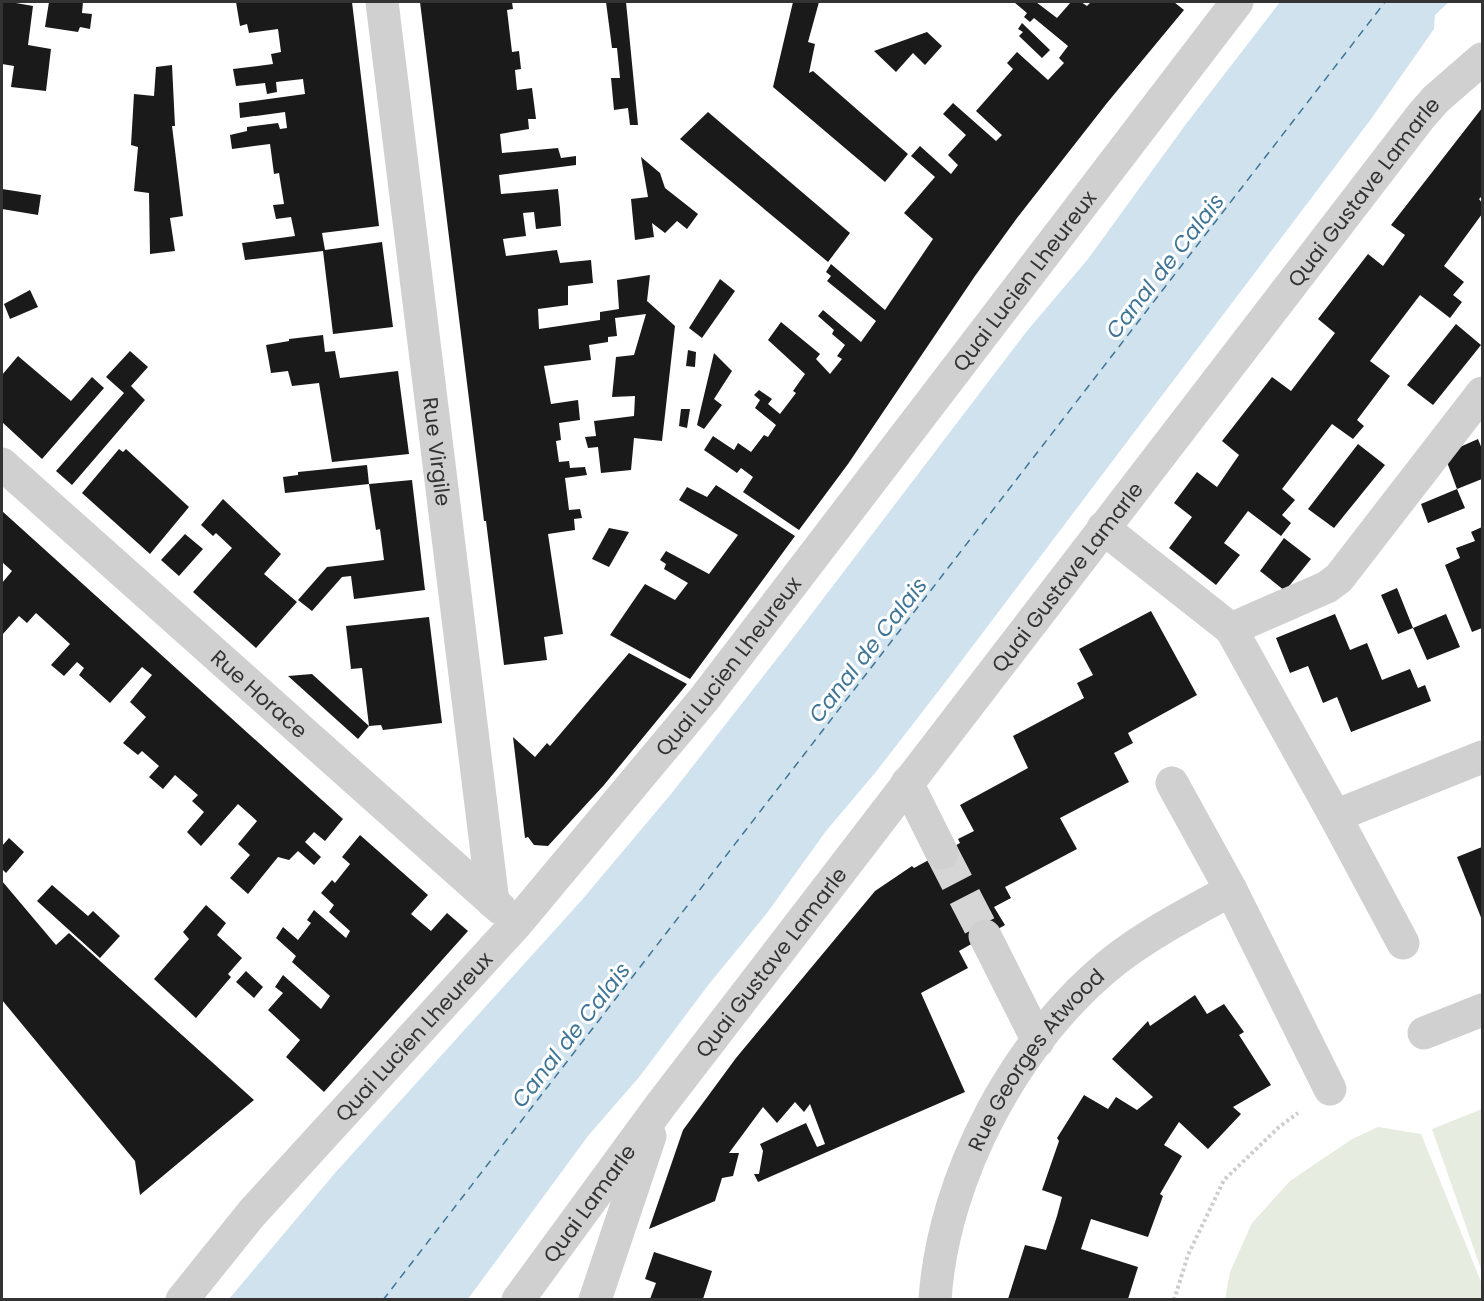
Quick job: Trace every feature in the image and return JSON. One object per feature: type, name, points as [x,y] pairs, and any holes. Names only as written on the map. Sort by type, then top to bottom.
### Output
[{"type":"street","name":"Rue Virgile","points":[[382,2],[493,902]]},
{"type":"street","name":"Quai Lucien Lheureux","points":[[182,1299],[252,1213],[517,923],[704,699],[1237,2]]},
{"type":"street","name":"Quai Gustave Lamarle","points":[[660,1106],[1421,116],[1436,99],[1482,58]]},
{"type":"street","points":[[1231,629],[1327,587],[1339,578],[1482,393]]},
{"type":"street","name":"Rue Horace","points":[[2,464],[517,923]]},
{"type":"street","points":[[1104,528],[1231,629],[1404,943]]},
{"type":"street","points":[[1335,816],[1482,757]]},
{"type":"street","points":[[907,783],[942,853]]},
{"type":"street","points":[[1172,783],[1231,890],[1330,1089]]},
{"type":"street","name":"Rue Georges Atwood","points":[[935,1299],[944,1238],[966,1164],[996,1104],[1038,1041],[1064,1009],[1113,962],[1161,929],[1231,890]]},
{"type":"street","points":[[985,936],[1038,1041]]},
{"type":"street","points":[[1424,1033],[1482,1010]]},
{"type":"street","points":[[595,1299],[660,1106]]},
{"type":"street","name":"Quai Lamarle","points":[[518,1299],[660,1106]]},
{"type":"path","points":[[1174,1299],[1188,1255],[1224,1180],[1279,1127],[1330,1089]]},
{"type":"shaded area","points":[[1482,1109],[1482,1272],[1432,1129]]},
{"type":"shaded area","points":[[1378,1127],[1421,1134],[1482,1284],[1482,1299],[1225,1299],[1230,1272],[1252,1223],[1290,1181],[1352,1139]]},
{"type":"water","name":"Canal de Calais","points":[[1280,2],[1449,2],[1435,15],[1434,29],[1371,119],[947,680],[875,773],[826,831],[767,913],[709,984],[640,1076],[588,1136],[468,1299],[229,1299],[335,1173],[581,901],[671,794],[1027,331],[1088,259],[1186,124]]},
{"type":"building","points":[[2,2],[17,2],[33,6],[28,45],[51,49],[46,91],[11,87],[14,66],[2,64]]},
{"type":"building","points":[[49,2],[83,2],[82,13],[92,14],[90,29],[80,27],[78,32],[45,27]]},
{"type":"building","points":[[236,2],[352,2],[379,226],[322,233],[325,250],[382,242],[393,327],[333,334],[323,251],[245,260],[242,243],[295,236],[291,217],[276,219],[273,205],[284,204],[279,173],[274,174],[270,144],[232,149],[230,135],[247,131],[247,127],[278,123],[280,129],[287,128],[285,112],[240,118],[239,103],[305,94],[303,79],[276,82],[277,92],[267,94],[265,83],[236,86],[233,69],[273,64],[271,54],[281,52],[278,29],[249,33],[247,24],[240,26]]},
{"type":"building","points":[[420,2],[512,2],[513,9],[507,10],[512,52],[519,51],[521,69],[515,70],[517,90],[532,88],[536,119],[528,119],[529,129],[500,134],[502,153],[558,148],[561,158],[576,156],[576,165],[499,175],[501,194],[558,189],[560,208],[561,226],[536,229],[534,212],[523,213],[526,236],[503,239],[506,256],[557,250],[560,263],[591,260],[593,283],[568,286],[568,305],[538,309],[539,329],[600,320],[600,312],[619,309],[617,280],[650,275],[647,301],[675,326],[662,441],[634,438],[631,470],[601,473],[598,447],[588,448],[585,437],[596,436],[594,421],[634,416],[635,396],[612,397],[616,357],[634,355],[646,314],[615,318],[617,336],[608,337],[608,342],[589,345],[591,360],[544,366],[551,404],[578,400],[580,420],[559,423],[561,440],[556,441],[559,462],[569,461],[570,468],[585,467],[587,475],[565,478],[569,510],[580,509],[582,518],[574,519],[575,530],[548,534],[563,634],[544,637],[547,660],[504,665]]},
{"type":"building","points":[[606,2],[626,2],[638,125],[630,125],[628,108],[614,110],[611,78],[620,78],[617,48],[612,48]]},
{"type":"building","points":[[793,2],[819,2],[808,42],[815,44],[809,73],[813,71],[908,154],[885,182],[773,87]]},
{"type":"building","points":[[1014,2],[1036,2],[1057,18],[1071,2],[1081,2],[1087,6],[1091,2],[1174,2],[1184,10],[1107,103],[1017,218],[848,464],[799,530],[743,492],[753,477],[741,468],[737,473],[704,450],[713,436],[734,450],[738,443],[751,452],[764,435],[768,437],[776,425],[755,408],[760,400],[754,395],[759,390],[772,399],[768,404],[780,414],[796,393],[793,391],[805,374],[768,340],[781,322],[820,354],[816,359],[830,374],[842,359],[837,356],[845,345],[832,334],[834,330],[818,316],[823,310],[861,342],[876,321],[827,281],[831,276],[826,272],[831,264],[885,310],[933,239],[904,213],[935,177],[911,156],[920,146],[951,174],[958,165],[948,155],[966,135],[943,114],[953,103],[996,141],[1002,135],[976,111],[1013,69],[1007,63],[1017,52],[1048,80],[1064,63],[1059,58],[1068,46],[1034,18],[1030,22],[1024,17],[1027,13]]},
{"type":"building","points":[[1022,23],[1050,50],[1042,58],[1019,36],[1023,32],[1018,29]]},
{"type":"building","points":[[927,32],[942,46],[925,65],[913,53],[896,72],[874,51]]},
{"type":"building","points":[[172,65],[175,126],[172,126],[183,216],[170,218],[175,251],[150,254],[149,193],[134,191],[138,147],[131,145],[134,94],[154,96],[156,67]]},
{"type":"building","points":[[1482,108],[1482,196],[1479,199],[1482,203],[1482,214],[1444,266],[1464,282],[1453,295],[1462,302],[1450,318],[1420,295],[1370,361],[1390,376],[1357,420],[1364,426],[1353,439],[1332,424],[1282,489],[1295,500],[1282,515],[1291,523],[1281,536],[1248,511],[1224,543],[1240,555],[1216,585],[1169,548],[1192,517],[1174,503],[1197,472],[1217,487],[1239,455],[1222,441],[1272,377],[1291,391],[1335,333],[1318,319],[1368,254],[1383,266],[1405,235],[1391,225]]},
{"type":"building","points":[[708,112],[850,233],[828,262],[680,139]]},
{"type":"building","points":[[641,157],[660,173],[665,188],[698,214],[687,229],[677,221],[665,233],[652,223],[654,237],[635,240],[631,199],[648,197]]},
{"type":"building","points":[[2,189],[41,195],[38,215],[2,209]]},
{"type":"building","points":[[720,279],[735,291],[702,338],[689,328]]},
{"type":"building","points":[[30,290],[38,307],[10,319],[4,304]]},
{"type":"building","points":[[1456,324],[1481,345],[1433,405],[1407,385]]},
{"type":"building","points":[[323,335],[325,352],[335,351],[340,378],[398,371],[409,454],[332,462],[319,383],[292,386],[288,371],[271,373],[266,345],[289,341],[289,339]]},
{"type":"building","points":[[688,350],[696,352],[695,367],[686,366]]},
{"type":"building","points":[[130,351],[148,367],[131,386],[145,400],[72,485],[56,471],[124,393],[106,377]]},
{"type":"building","points":[[714,353],[732,371],[714,399],[722,405],[704,429],[697,425]]},
{"type":"building","points":[[18,356],[71,401],[92,377],[104,388],[42,459],[2,422],[2,375]]},
{"type":"building","points":[[681,409],[690,409],[687,428],[679,426]]},
{"type":"building","points":[[1478,439],[1482,449],[1482,479],[1457,489],[1444,454]]},
{"type":"building","points":[[1358,444],[1385,465],[1334,528],[1308,509]]},
{"type":"building","points":[[119,449],[123,452],[126,449],[189,507],[150,554],[82,493]]},
{"type":"building","points":[[367,465],[369,484],[285,493],[283,477],[298,475],[298,472]]},
{"type":"building","points":[[412,480],[425,590],[354,599],[351,576],[342,577],[312,611],[298,600],[327,567],[384,560],[380,529],[376,530],[369,484]]},
{"type":"building","points":[[716,485],[795,536],[690,679],[610,635],[645,584],[675,600],[688,583],[664,569],[666,564],[660,560],[666,551],[709,574],[738,535],[679,500],[687,487],[707,497]]},
{"type":"building","points":[[1457,489],[1465,508],[1428,523],[1421,504]]},
{"type":"building","points":[[223,499],[281,554],[264,574],[297,602],[256,648],[193,592],[232,548],[216,533],[213,536],[201,525]]},
{"type":"building","points":[[2,511],[343,819],[325,841],[314,832],[305,842],[321,857],[314,865],[298,851],[289,860],[278,857],[248,894],[230,878],[250,855],[238,844],[257,821],[238,804],[201,846],[187,832],[204,812],[192,801],[198,795],[175,775],[163,789],[149,777],[159,766],[142,751],[138,755],[123,743],[146,717],[130,702],[152,675],[142,667],[110,703],[79,675],[84,668],[77,662],[64,676],[51,665],[70,644],[36,613],[27,623],[19,616],[2,635],[2,583],[12,571],[2,562]]},
{"type":"building","points":[[1482,527],[1482,628],[1472,632],[1445,565],[1460,558],[1456,548],[1475,541],[1471,532]]},
{"type":"building","points":[[609,528],[629,532],[609,567],[592,559]]},
{"type":"building","points":[[185,534],[203,549],[179,576],[161,560]]},
{"type":"building","points":[[1284,538],[1311,559],[1285,591],[1260,571]]},
{"type":"building","points":[[1397,588],[1413,628],[1398,634],[1381,595]]},
{"type":"building","points":[[1151,611],[1197,695],[1128,733],[1133,743],[1114,753],[1129,782],[1060,818],[1077,849],[1005,887],[1011,898],[994,907],[1005,925],[959,951],[968,968],[921,993],[965,1092],[758,1182],[754,1174],[759,1174],[763,1151],[760,1144],[806,1123],[817,1147],[825,1144],[810,1104],[804,1112],[795,1102],[777,1123],[763,1107],[729,1153],[739,1153],[733,1176],[722,1178],[715,1201],[649,1229],[683,1130],[736,1058],[875,891],[912,866],[914,868],[960,843],[958,839],[974,831],[960,805],[1028,768],[1013,736],[1084,698],[1077,683],[1093,675],[1079,649]]},
{"type":"building","points":[[1335,614],[1350,650],[1367,643],[1382,680],[1410,669],[1418,688],[1425,685],[1431,701],[1351,732],[1337,697],[1323,703],[1308,666],[1290,673],[1276,638]]},
{"type":"building","points":[[1446,614],[1460,647],[1427,660],[1413,628]]},
{"type":"building","points":[[429,617],[442,723],[383,730],[381,725],[369,726],[362,668],[351,669],[346,626]]},
{"type":"building","points":[[629,653],[687,684],[604,785],[548,846],[534,845],[528,837],[525,838],[513,737],[535,757],[547,743],[550,746]]},
{"type":"building","points":[[312,674],[369,726],[358,739],[288,676]]},
{"type":"building","points":[[360,835],[428,895],[411,914],[431,931],[447,913],[468,931],[324,1092],[286,1057],[300,1040],[268,1010],[283,993],[275,987],[283,975],[321,1009],[330,996],[292,962],[296,956],[276,938],[283,927],[298,940],[311,923],[307,920],[314,910],[346,938],[350,931],[329,912],[334,905],[321,893],[332,880],[335,883],[350,864],[342,857]]},
{"type":"building","points":[[9,838],[24,852],[6,873],[2,869],[2,846]]},
{"type":"building","points":[[1482,847],[1482,920],[1457,857]]},
{"type":"building","points":[[2,881],[56,945],[69,933],[254,1100],[140,1195],[135,1161],[2,1000]]},
{"type":"building","points":[[52,885],[88,916],[93,911],[120,936],[100,958],[37,901]]},
{"type":"building","points":[[206,905],[226,923],[217,935],[242,958],[228,974],[231,977],[196,1018],[154,979],[189,939],[183,932]]},
{"type":"building","points":[[246,971],[263,987],[254,998],[236,982]]},
{"type":"building","points":[[1195,995],[1207,1014],[1224,1004],[1244,1032],[1239,1035],[1271,1085],[1233,1107],[1241,1114],[1208,1149],[1179,1122],[1164,1145],[1182,1156],[1160,1194],[1163,1196],[1148,1237],[1091,1219],[1081,1249],[1138,1267],[1128,1299],[1008,1299],[1025,1245],[1046,1250],[1057,1216],[1062,1197],[1042,1190],[1059,1141],[1057,1138],[1084,1095],[1108,1109],[1116,1097],[1137,1110],[1153,1097],[1112,1059],[1148,1021],[1150,1026]]},
{"type":"building","points":[[654,1252],[712,1271],[703,1299],[650,1299],[656,1283],[645,1279]]},
{"type":"ferry route","points":[[383,1300],[1385,2]]},
{"type":"tunnel","points":[[942,853],[985,936]]}]
